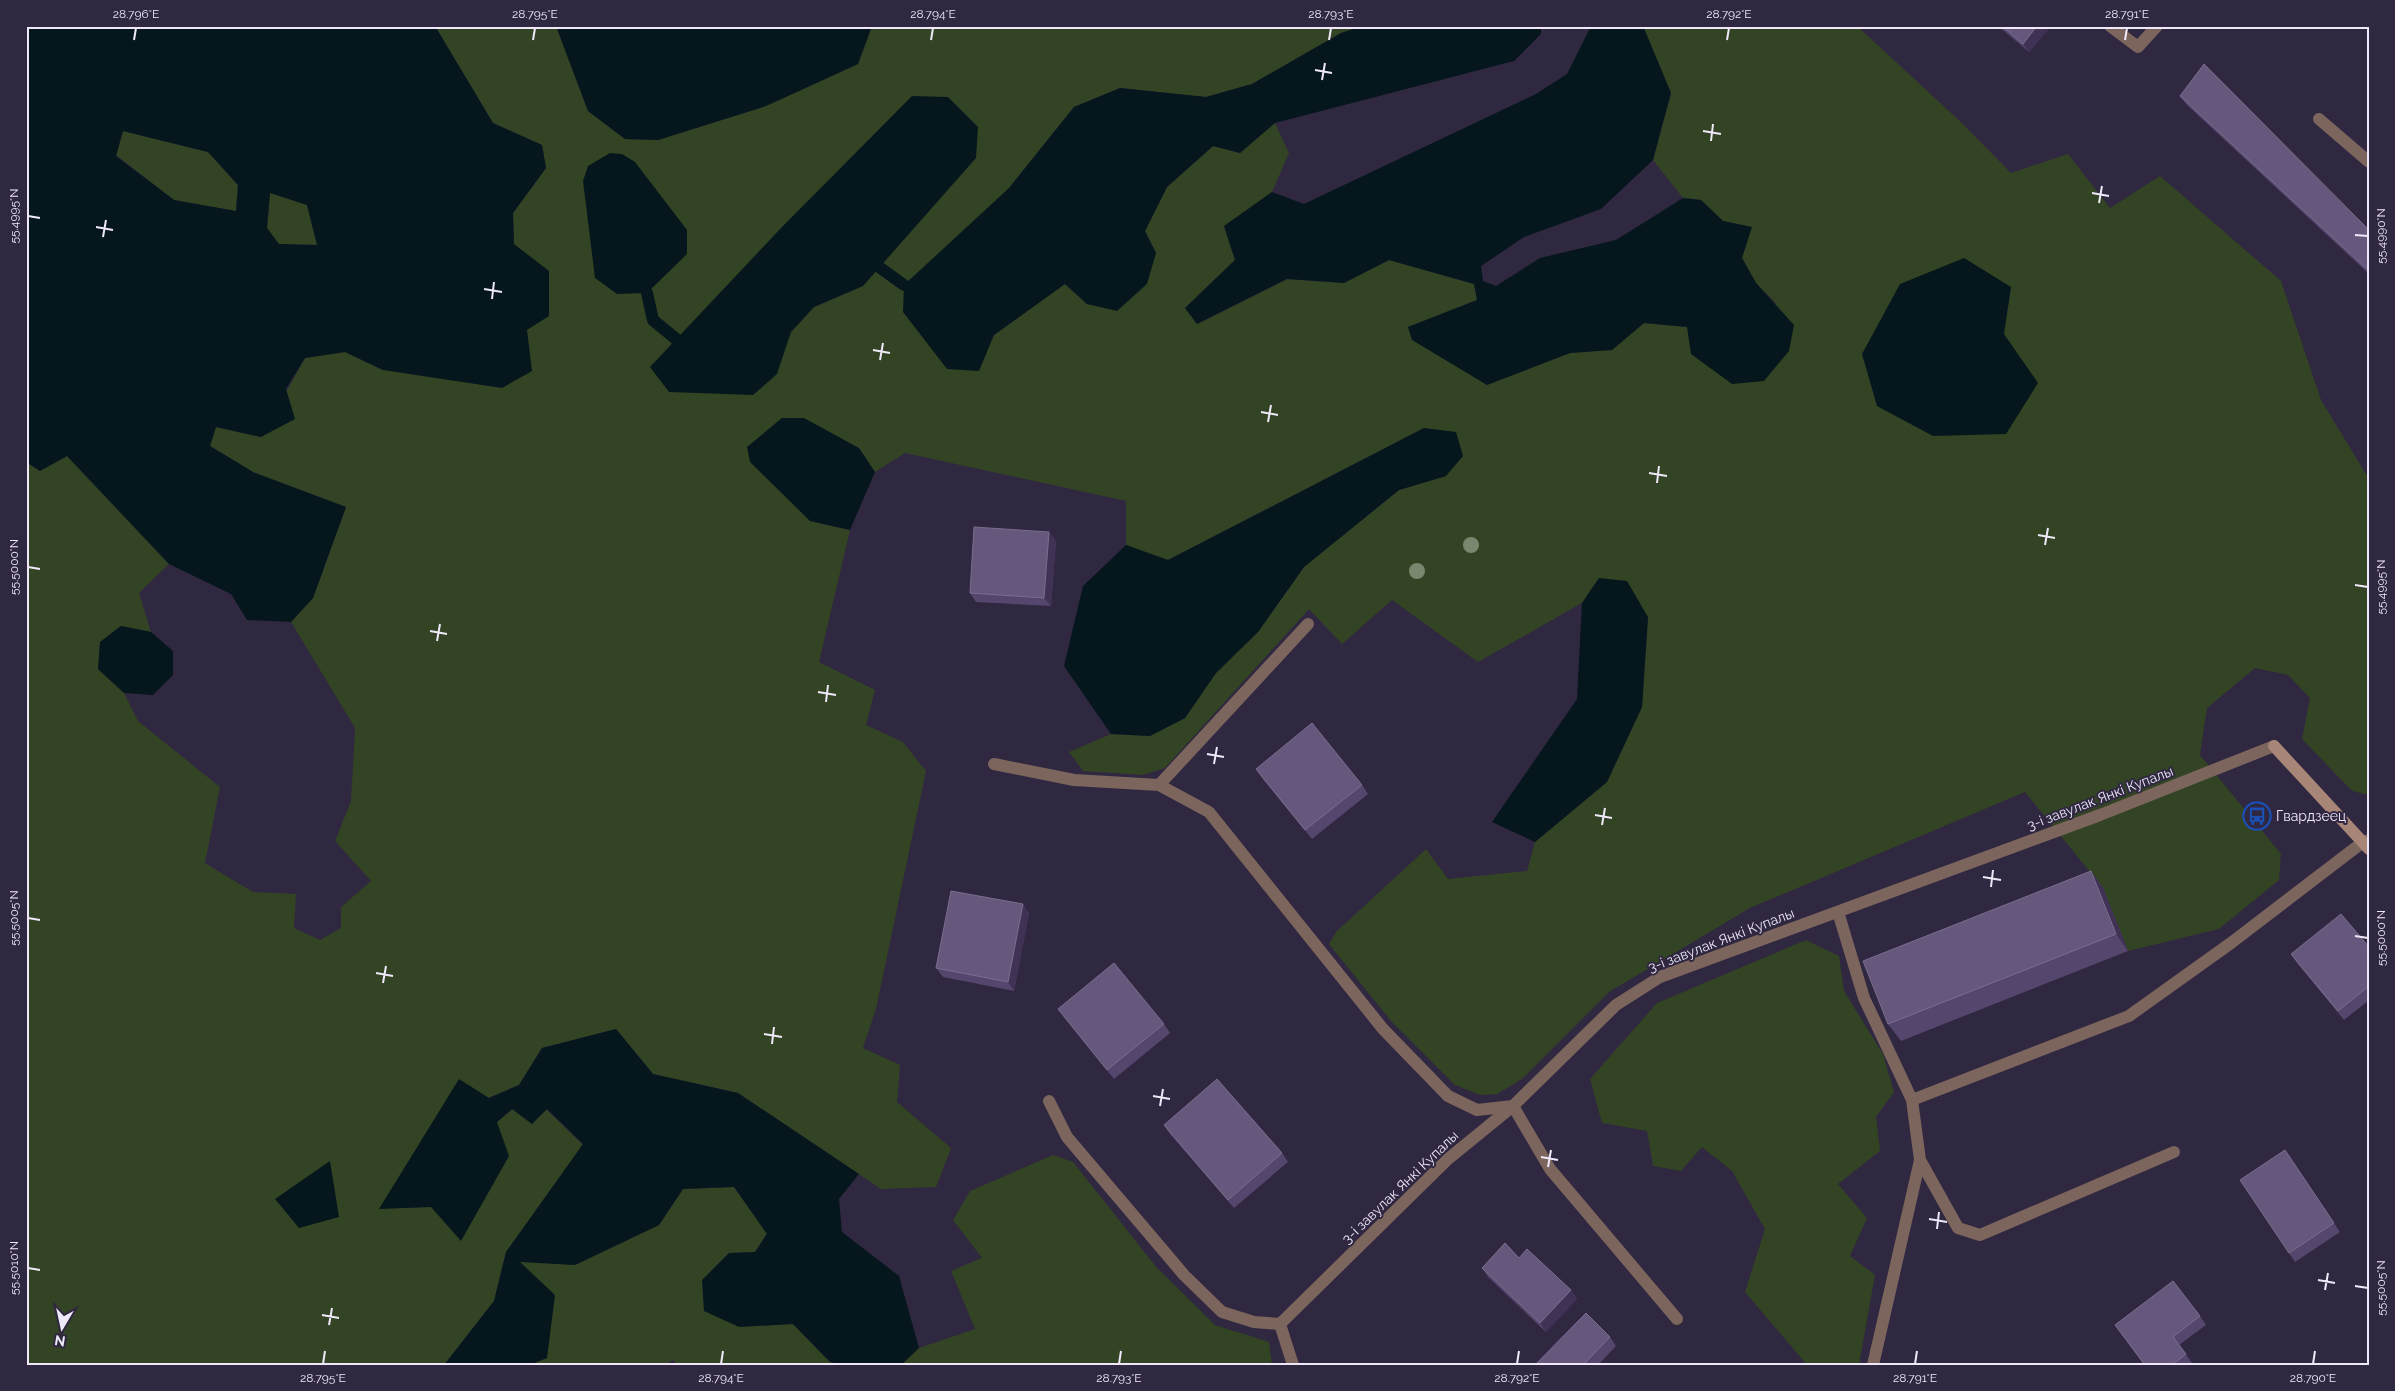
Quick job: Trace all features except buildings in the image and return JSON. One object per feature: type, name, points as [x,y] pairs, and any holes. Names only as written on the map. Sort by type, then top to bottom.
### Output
[{"type":"street","points":[[2110,26],[2138,47],[2156,26]]},
{"type":"street","points":[[2319,119],[2369,162]]},
{"type":"street","points":[[1159,785],[1308,624]]},
{"type":"street","name":"3-і завулак Янкі Купалы","points":[[1280,1324],[1448,1159],[1513,1106],[1616,1005],[1660,976],[2100,815],[2274,746],[2367,844]]},
{"type":"street","points":[[994,764],[1074,780],[1159,785],[1209,812],[1384,1029],[1448,1096],[1477,1110],[1513,1106],[1550,1169],[1677,1319]]},
{"type":"street","points":[[1912,1100],[2129,1016],[2367,844]]},
{"type":"street","points":[[1838,912],[1864,998],[1912,1100],[1920,1160],[1873,1365]]},
{"type":"street","points":[[1049,1101],[1067,1137],[1184,1276],[1222,1312],[1254,1322],[1280,1324],[1294,1365]]},
{"type":"street","points":[[1920,1160],[1958,1228],[1980,1235],[2174,1152]]},
{"type":"green space","points":[[435,26],[556,26],[588,111],[625,139],[658,140],[766,106],[858,64],[872,26],[1363,26],[1341,33],[1252,84],[1206,97],[1120,88],[1074,107],[1009,188],[994,335],[1065,284],[1087,304],[1156,253],[1145,231],[1167,187],[1213,146],[1240,153],[1275,123],[1289,153],[1272,192],[1224,226],[1235,260],[1185,308],[1197,324],[1287,279],[1344,283],[1389,260],[1474,284],[1477,300],[1408,327],[1487,385],[1570,353],[1612,350],[1644,323],[1687,327],[1776,303],[1756,283],[1742,258],[1751,227],[1723,221],[1701,200],[1683,198],[1653,160],[1671,93],[1643,26],[1857,26],[1963,124],[2011,173],[2068,154],[2110,208],[2160,176],[2281,281],[2321,400],[2369,479],[2369,795],[2352,791],[2302,739],[2310,698],[2288,675],[2255,668],[2207,708],[2200,755],[2281,854],[2279,880],[2219,929],[2128,951],[2103,888],[2025,792],[1750,908],[1609,992],[1522,1079],[1497,1094],[1480,1095],[1455,1085],[1391,1021],[1329,944],[1336,932],[1426,849],[1448,879],[1527,871],[1535,842],[1607,782],[1642,707],[1648,617],[1599,578],[1582,603],[1478,662],[1392,600],[1342,644],[1309,609],[1165,768],[1143,775],[1083,771],[1069,752],[1111,734],[1150,736],[1185,718],[1216,673],[1258,632],[1304,567],[1399,490],[1446,476],[1424,428],[1168,560],[1126,545],[1126,501],[905,453],[875,472],[859,448],[810,521],[850,530],[819,662],[875,690],[866,725],[903,742],[926,771],[876,1009],[863,1048],[900,1065],[897,1102],[951,1148],[936,1187],[881,1189],[738,1093],[653,1074],[616,1029],[542,1048],[519,1085],[488,1098],[379,1208],[431,1207],[497,1122],[513,1109],[532,1124],[546,1109],[583,1145],[506,1252],[494,1301],[444,1365],[26,1365],[26,462],[40,471],[67,456],[169,564],[139,593],[151,632],[121,626],[100,642],[98,669],[124,693],[138,721],[220,787],[205,863],[253,892],[296,894],[294,928],[320,940],[341,928],[341,907],[371,881],[335,841],[351,801],[355,728],[291,622],[313,598],[346,507],[253,472],[210,446],[216,427],[261,437],[305,358],[345,352],[383,370],[531,371],[514,244],[513,213],[546,168],[542,145],[493,123]],"holes":[[[948,97],[863,286],[814,307],[791,332]],[[2011,287],[2003,334],[2038,383],[1862,354]]]},
{"type":"green space","points":[[123,131],[208,152],[238,185],[236,211],[174,200],[116,155]]},
{"type":"green space","points":[[270,192],[307,205],[317,245],[279,244],[267,229]]},
{"type":"green space","points":[[1806,940],[1839,956],[1844,991],[1883,1054],[1894,1092],[1876,1117],[1880,1151],[1838,1184],[1867,1218],[1850,1256],[1875,1275],[1859,1365],[1807,1365],[1745,1292],[1765,1229],[1732,1171],[1702,1147],[1681,1171],[1653,1166],[1647,1131],[1602,1123],[1590,1079],[1657,1003]]},
{"type":"green space","points":[[1053,1155],[1073,1162],[1157,1268],[1215,1325],[1269,1342],[1272,1365],[901,1365],[919,1348],[975,1329],[951,1271],[982,1258],[953,1220],[970,1191]]},
{"type":"green space","points":[[734,1187],[767,1233],[755,1252],[729,1253],[739,1327],[793,1324],[830,1362],[844,1365],[679,1365],[673,1360],[664,1365],[529,1365],[547,1358],[519,1261],[575,1265],[659,1225],[683,1189]]},
{"type":"shaded area","points":[[26,26],[435,26],[493,123],[542,145],[546,168],[513,213],[514,244],[549,271],[549,316],[527,330],[532,371],[502,388],[383,370],[345,352],[305,358],[286,389],[295,419],[261,437],[216,427],[210,446],[253,472],[346,507],[313,598],[291,622],[247,620],[231,594],[169,564],[67,456],[40,471],[26,462]],"holes":[[[123,131],[208,152],[238,185],[236,211],[174,200],[116,156]],[[270,193],[307,205],[317,245],[279,244],[267,228]]]},
{"type":"shaded area","points":[[556,26],[872,26],[858,64],[766,106],[658,140],[625,139],[588,111]]},
{"type":"shaded area","points":[[1363,26],[1541,26],[1541,34],[1514,61],[1275,123],[1240,153],[1213,146],[1167,187],[1145,231],[1156,253],[1147,284],[1117,311],[1087,304],[1065,284],[994,335],[979,371],[947,369],[903,312],[904,285],[1009,188],[1074,107],[1120,88],[1206,97],[1252,84],[1341,33]]},
{"type":"shaded area","points":[[1595,26],[1643,26],[1671,93],[1653,160],[1601,209],[1524,237],[1481,266],[1483,281],[1496,286],[1540,258],[1616,240],[1683,198],[1701,200],[1723,221],[1752,227],[1742,258],[1756,283],[1794,325],[1789,351],[1764,381],[1732,384],[1691,354],[1687,327],[1644,323],[1612,350],[1570,353],[1487,385],[1412,340],[1408,327],[1477,300],[1474,284],[1389,260],[1344,283],[1287,279],[1197,324],[1185,308],[1235,260],[1224,226],[1272,192],[1304,204],[1536,94],[1567,74],[1589,30]]},
{"type":"shaded area","points":[[912,96],[948,97],[978,127],[976,158],[863,286],[814,307],[791,332],[777,374],[753,395],[669,392],[650,367],[781,228]]},
{"type":"shaded area","points":[[610,153],[622,154],[635,162],[687,230],[687,254],[647,293],[617,294],[595,278],[583,181],[588,166]]},
{"type":"shaded area","points":[[1964,258],[2011,287],[2004,334],[2038,383],[2006,434],[1933,436],[1877,406],[1862,354],[1900,284]]},
{"type":"shaded area","points":[[782,418],[804,418],[859,448],[875,472],[850,530],[810,521],[750,462],[747,447]]},
{"type":"shaded area","points":[[1424,428],[1456,432],[1463,456],[1446,476],[1399,490],[1304,567],[1258,632],[1216,673],[1185,718],[1150,736],[1111,734],[1064,666],[1083,586],[1126,545],[1168,560]]},
{"type":"shaded area","points":[[1599,578],[1627,581],[1648,617],[1642,707],[1607,782],[1535,842],[1492,822],[1577,699],[1582,603]]},
{"type":"shaded area","points":[[121,626],[151,632],[173,651],[173,675],[153,695],[124,693],[98,669],[100,642]]},
{"type":"shaded area","points":[[616,1029],[653,1074],[738,1093],[859,1174],[839,1199],[842,1232],[899,1276],[919,1348],[901,1365],[844,1365],[830,1362],[793,1324],[739,1327],[704,1311],[702,1280],[729,1253],[755,1252],[767,1234],[734,1187],[683,1189],[659,1225],[575,1265],[520,1262],[555,1295],[547,1358],[529,1365],[444,1365],[494,1301],[506,1252],[583,1144],[547,1109],[532,1124],[512,1109],[497,1122],[509,1156],[461,1241],[431,1207],[379,1209],[459,1079],[489,1098],[519,1085],[542,1048]]},
{"type":"shaded area","points":[[330,1161],[339,1217],[299,1228],[275,1199]]},
{"type":"waterway","points":[[879,267],[904,285]]},
{"type":"waterway","points":[[647,293],[653,320],[676,339]]},
{"type":"place","name":"Гвардзеец","points":[[2257,816]]}]
